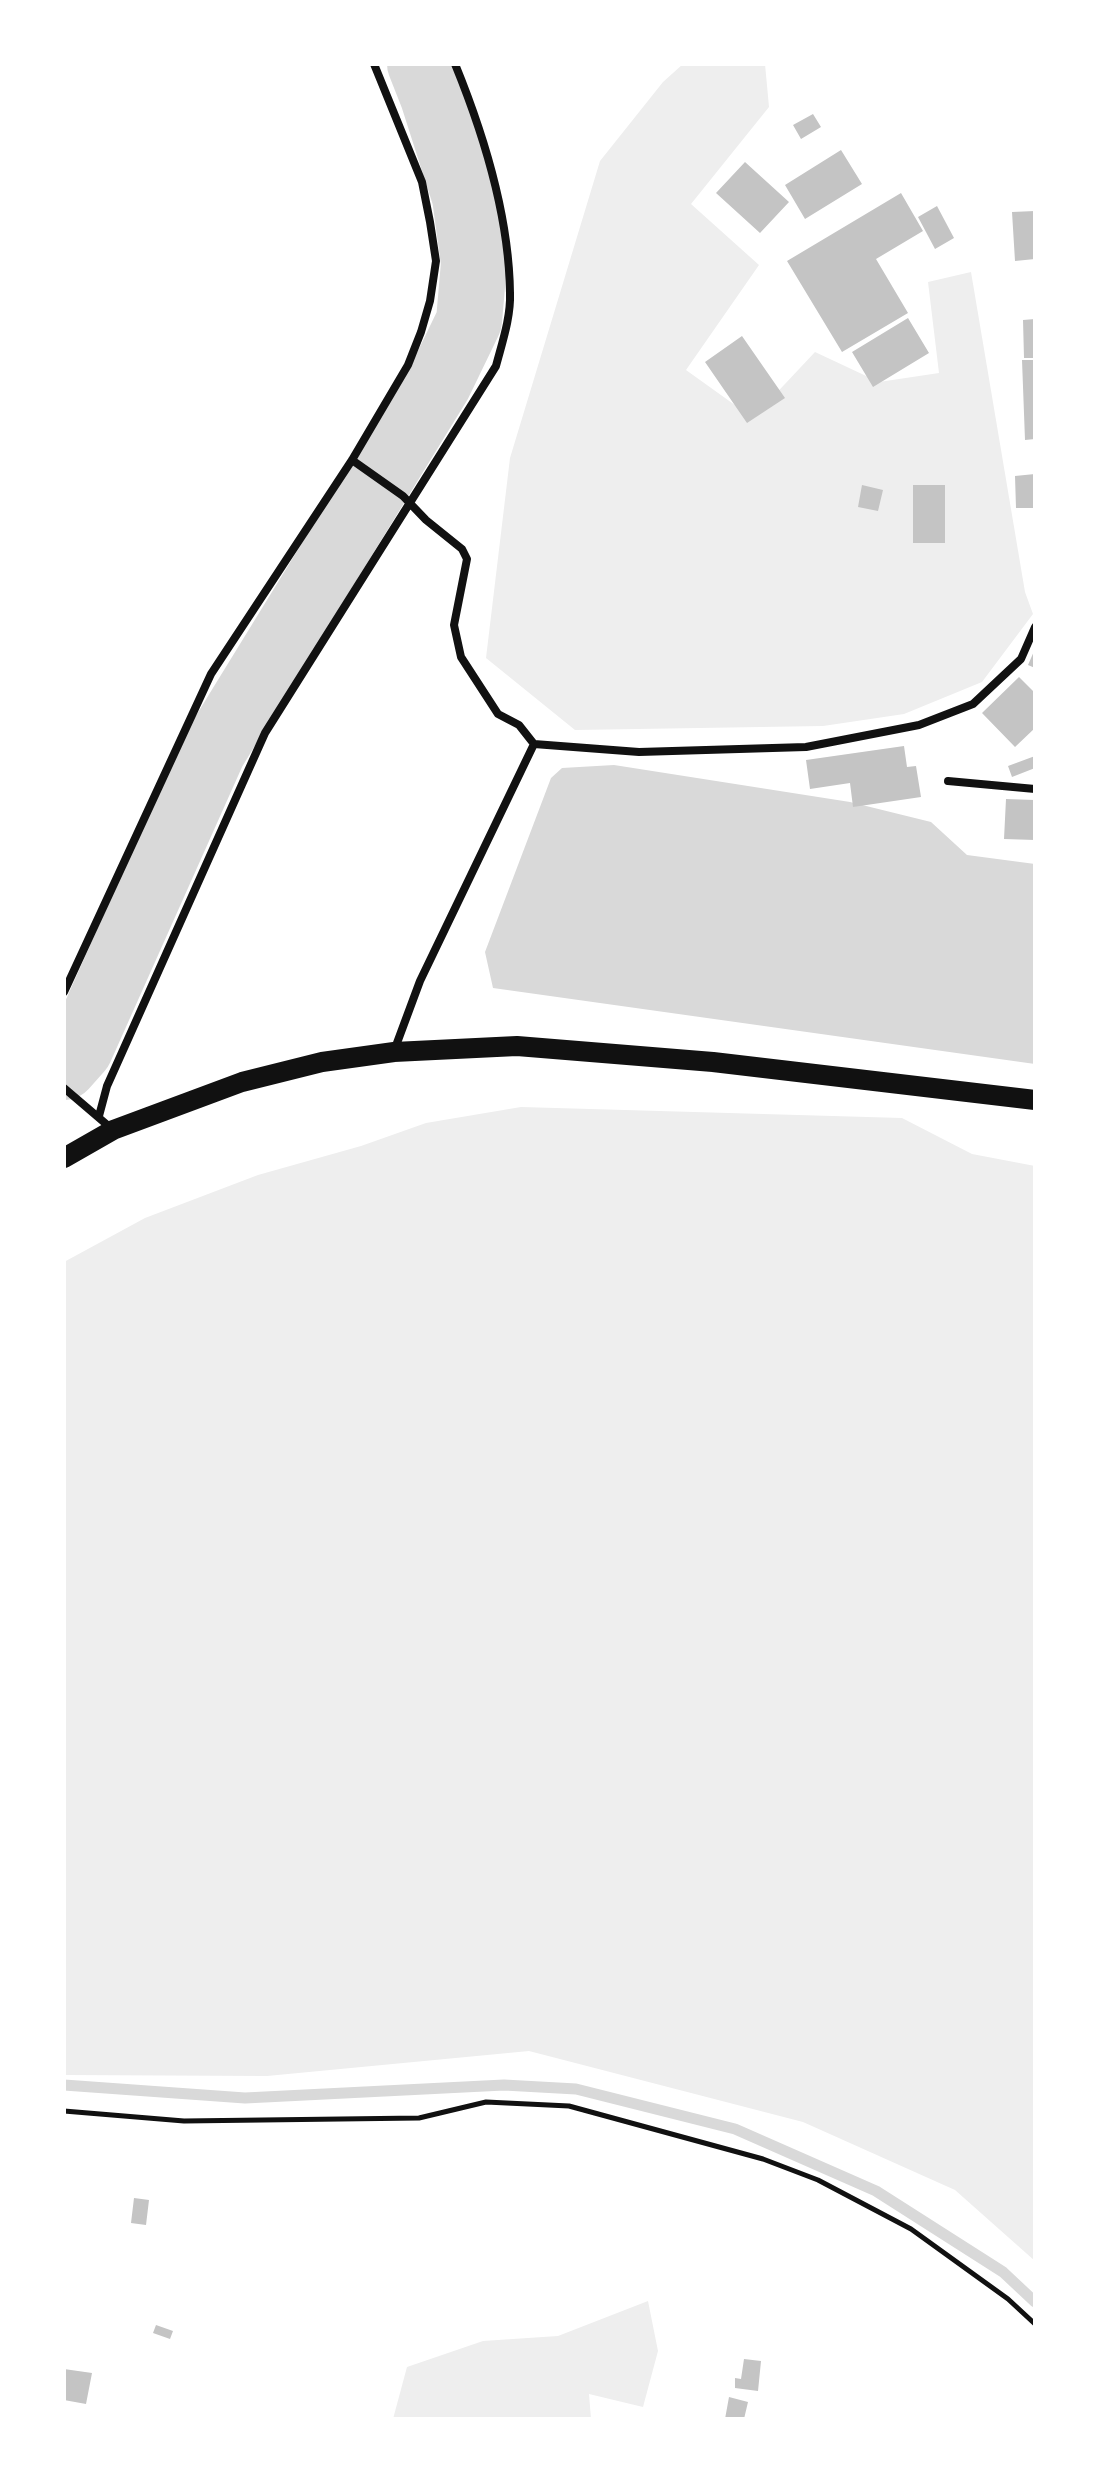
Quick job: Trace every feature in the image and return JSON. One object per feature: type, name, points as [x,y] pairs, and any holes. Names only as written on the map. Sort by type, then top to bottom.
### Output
[{"type":"main road","points":[[64,1158],[106,1123],[242,1082],[322,1062],[394,1052],[517,1046],[713,1062],[1035,1100]]},
{"type":"street","points":[[64,992],[211,674],[355,462],[408,365],[421,332],[436,261],[422,182],[374,64]]},
{"type":"street","points":[[106,1123],[107,1086],[265,733],[406,499],[496,366],[510,295],[503,219],[473,106],[455,64]]},
{"type":"street","points":[[355,462],[406,499],[462,549],[467,559],[454,625],[461,657],[498,714],[519,725],[534,744],[639,752],[806,747],[919,725],[973,704],[1021,659],[1035,627]]},
{"type":"street","points":[[394,1052],[420,981],[534,744]]},
{"type":"street","points":[[948,781],[1035,789]]},
{"type":"street","points":[[64,1088],[106,1123]]},
{"type":"path","points":[[64,2111],[199,2121],[419,2118],[486,2102],[569,2106],[763,2159],[818,2180],[911,2229],[1008,2299],[1035,2324]]},
{"type":"shaded area","points":[[683,64],[765,64],[769,107],[691,204],[759,265],[686,370],[753,418],[815,352],[879,382],[939,373],[928,282],[971,272],[1025,592],[1033,614],[982,682],[904,714],[823,726],[575,730],[486,658],[510,458],[600,161],[663,82]]},
{"type":"shaded area","points":[[614,765],[850,802],[931,822],[967,855],[1035,864],[1035,1064],[493,988],[485,952],[551,778],[562,768]]},
{"type":"shaded area","points":[[521,1107],[902,1118],[972,1154],[1035,1166],[1035,2261],[955,2190],[803,2122],[529,2051],[267,2076],[64,2075],[64,1262],[145,1218],[258,1175],[361,1146],[426,1123]]},
{"type":"shaded area","points":[[648,2301],[658,2351],[643,2407],[589,2394],[591,2419],[393,2419],[407,2367],[483,2341],[558,2336]]},
{"type":"building","points":[[813,114],[821,127],[801,139],[793,125]]},
{"type":"building","points":[[841,150],[862,184],[805,219],[785,185]]},
{"type":"building","points":[[745,162],[789,202],[760,233],[716,193]]},
{"type":"building","points":[[901,193],[923,231],[876,259],[908,313],[842,352],[787,261]]},
{"type":"building","points":[[937,206],[954,238],[935,249],[918,217]]},
{"type":"building","points":[[1035,211],[1035,259],[1015,261],[1012,212]]},
{"type":"building","points":[[908,318],[929,353],[873,387],[852,352]]},
{"type":"building","points":[[1035,319],[1035,358],[1024,358],[1023,320]]},
{"type":"building","points":[[742,336],[785,398],[747,423],[705,362]]},
{"type":"building","points":[[1022,360],[1035,360],[1035,439],[1025,440]]},
{"type":"building","points":[[1035,474],[1035,508],[1016,508],[1015,476]]},
{"type":"building","points":[[862,485],[883,490],[878,511],[858,507]]},
{"type":"building","points":[[913,485],[945,485],[945,543],[913,543]]},
{"type":"building","points":[[1035,649],[1035,668],[1028,665]]},
{"type":"building","points":[[1019,677],[1035,693],[1035,728],[1015,747],[982,713]]},
{"type":"building","points":[[904,746],[907,767],[916,766],[921,797],[853,807],[850,783],[810,789],[806,760]]},
{"type":"building","points":[[1035,756],[1035,768],[1012,777],[1008,766]]},
{"type":"building","points":[[1006,799],[1035,800],[1035,840],[1004,839]]},
{"type":"building","points":[[134,2198],[149,2200],[146,2225],[131,2223]]},
{"type":"building","points":[[156,2325],[173,2331],[170,2339],[153,2333]]},
{"type":"building","points":[[744,2359],[761,2361],[758,2391],[735,2388],[735,2378],[741,2379]]},
{"type":"building","points":[[64,2369],[92,2373],[86,2404],[64,2400]]},
{"type":"building","points":[[729,2397],[748,2402],[744,2419],[725,2419]]},
{"type":"waterway","points":[[64,1067],[80,1049],[213,751],[439,383],[469,321],[474,263],[465,197],[420,64]]},
{"type":"waterway","points":[[64,2085],[245,2098],[504,2085],[576,2089],[735,2129],[876,2191],[1003,2272],[1035,2302]]}]
